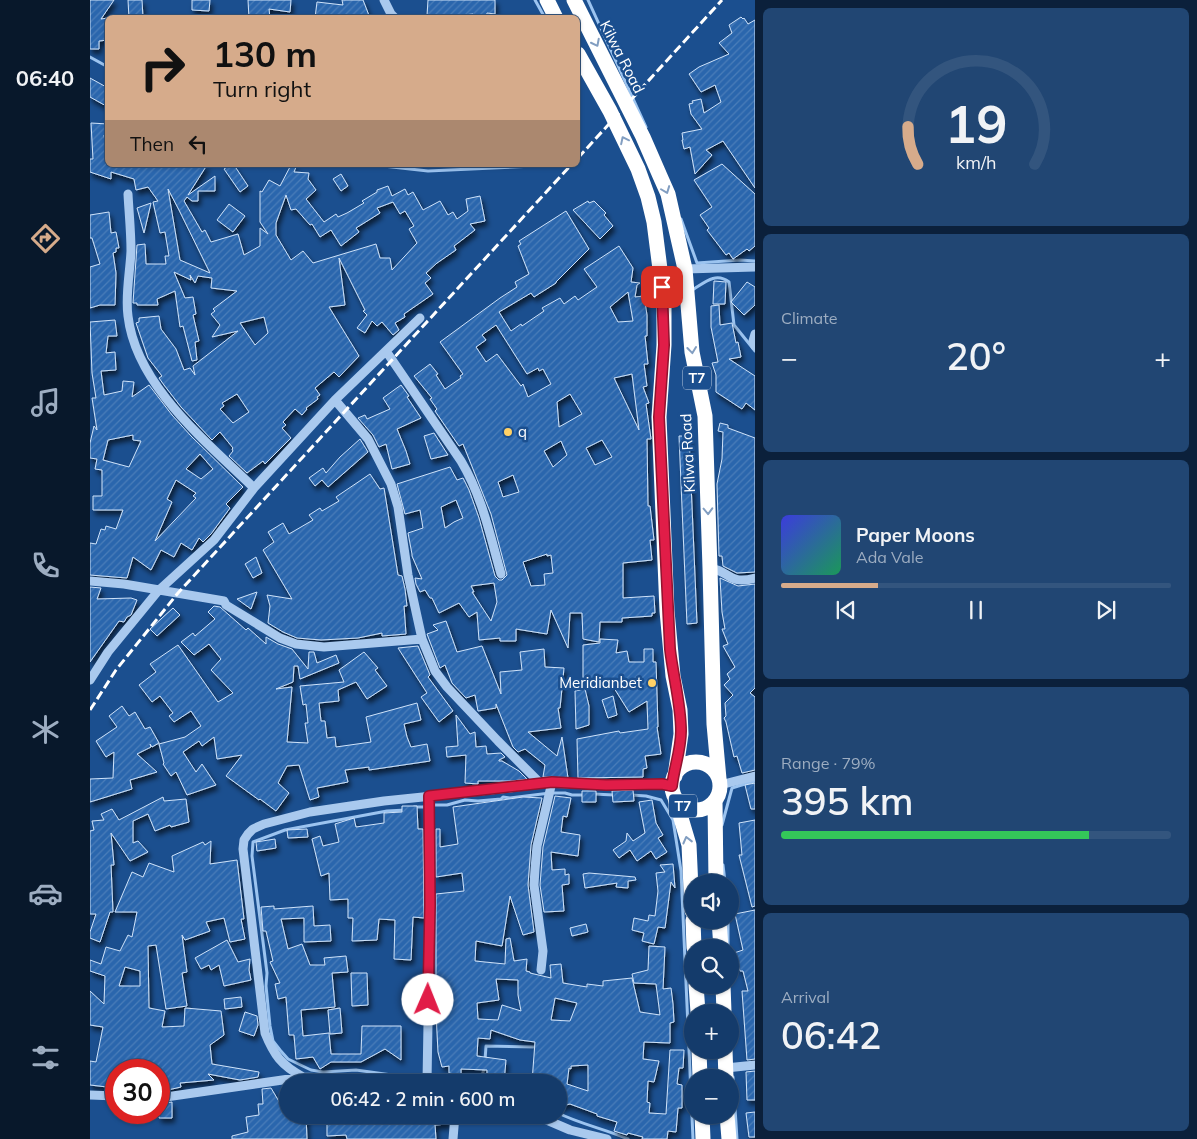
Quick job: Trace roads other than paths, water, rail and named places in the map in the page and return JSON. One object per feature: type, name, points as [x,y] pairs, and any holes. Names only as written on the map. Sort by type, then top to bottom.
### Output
[{"type":"highway","points":[[547,0],[554,15]]},
{"type":"highway","name":"Kilwa Road","points":[[574,0],[643,137],[668,194],[685,269],[692,352],[704,416],[714,724],[720,782]]},
{"type":"highway","name":"Kilwa Road","points":[[580,58],[610,111],[638,169],[648,196],[659,259],[664,305],[664,345],[659,417],[667,601],[670,649],[680,710],[681,734],[674,787],[689,845],[690,874]]},
{"type":"highway","name":"T7","points":[[715,801],[709,806],[694,810],[687,809],[680,804],[674,787],[680,769],[686,765],[696,763],[710,766],[716,772],[720,782],[720,790],[715,801],[716,874]]},
{"type":"highway","points":[[702,1124],[703,1139]]},
{"type":"highway","points":[[728,1124],[729,1139]]},
{"type":"street","points":[[384,0],[392,15]]},
{"type":"street","points":[[128,194],[131,250],[127,306],[132,336],[144,365],[168,401],[181,416],[254,488]]},
{"type":"street","points":[[685,269],[754,267]]},
{"type":"street","points":[[90,680],[108,652],[158,591],[214,540],[254,488],[335,400],[420,318]]},
{"type":"street","points":[[754,334],[752,341],[754,346]]},
{"type":"street","points":[[386,351],[472,479],[483,509],[501,574]]},
{"type":"street","points":[[335,400],[368,439],[391,484],[398,507],[408,575],[422,639],[436,671],[447,687],[540,783]]},
{"type":"street","points":[[710,568],[735,580],[742,581],[754,578]]},
{"type":"street","points":[[90,581],[124,584],[224,601],[226,605],[280,638],[296,644],[324,647],[422,639]]},
{"type":"street","points":[[720,782],[754,776]]},
{"type":"street","points":[[541,970],[543,951],[534,885],[537,846],[552,782]]},
{"type":"street","points":[[298,1074],[280,1062],[272,1050],[265,1033],[243,849],[244,840],[254,829],[264,824],[310,812],[384,801],[510,788],[540,783],[662,784],[674,787]]},
{"type":"street","points":[[427,1074],[430,905],[429,796]]},
{"type":"street","points":[[739,1069],[754,1065]]},
{"type":"street","points":[[170,1096],[279,1081]]},
{"type":"street","points":[[90,1095],[105,1096]]},
{"type":"street","points":[[453,1139],[454,1124]]},
{"type":"street","points":[[556,1124],[570,1130],[607,1139]]},
{"type":"waterway","points":[[535,0],[543,15]]},
{"type":"waterway","points":[[588,0],[646,127]]},
{"type":"waterway","points":[[90,57],[105,65]]},
{"type":"waterway","points":[[392,167],[428,171],[513,167]]},
{"type":"waterway","points":[[681,219],[697,263],[740,260],[755,261]]},
{"type":"waterway","points":[[694,289],[706,281],[715,278],[724,279],[729,282],[734,325],[755,351]]},
{"type":"waterway","points":[[722,825],[732,788],[755,781]]},
{"type":"waterway","points":[[414,807],[447,805],[465,800],[478,801],[550,793],[584,795]]},
{"type":"waterway","points":[[593,794],[614,795]]},
{"type":"waterway","points":[[631,795],[661,800],[673,820],[681,871],[693,1139]]},
{"type":"waterway","points":[[385,1074],[356,1070],[323,1072],[311,1070],[288,1059],[273,1041],[266,986],[267,973],[252,856],[253,842],[285,830],[387,811],[406,810]]},
{"type":"waterway","points":[[723,865],[724,874]]},
{"type":"waterway","points":[[728,929],[728,939]]},
{"type":"waterway","points":[[485,1060],[486,1046],[537,1047]]},
{"type":"waterway","points":[[482,1074],[485,1066]]},
{"type":"waterway","points":[[567,1117],[628,1139]]},
{"type":"waterway","points":[[736,1124],[737,1139]]},
{"type":"railway","points":[[580,156],[722,0]]},
{"type":"railway","points":[[90,710],[116,670],[178,593],[569,167]]},
{"type":"place","name":"q","points":[[508,432]]},
{"type":"place","name":"Meridianbet","points":[[652,683]]}]
